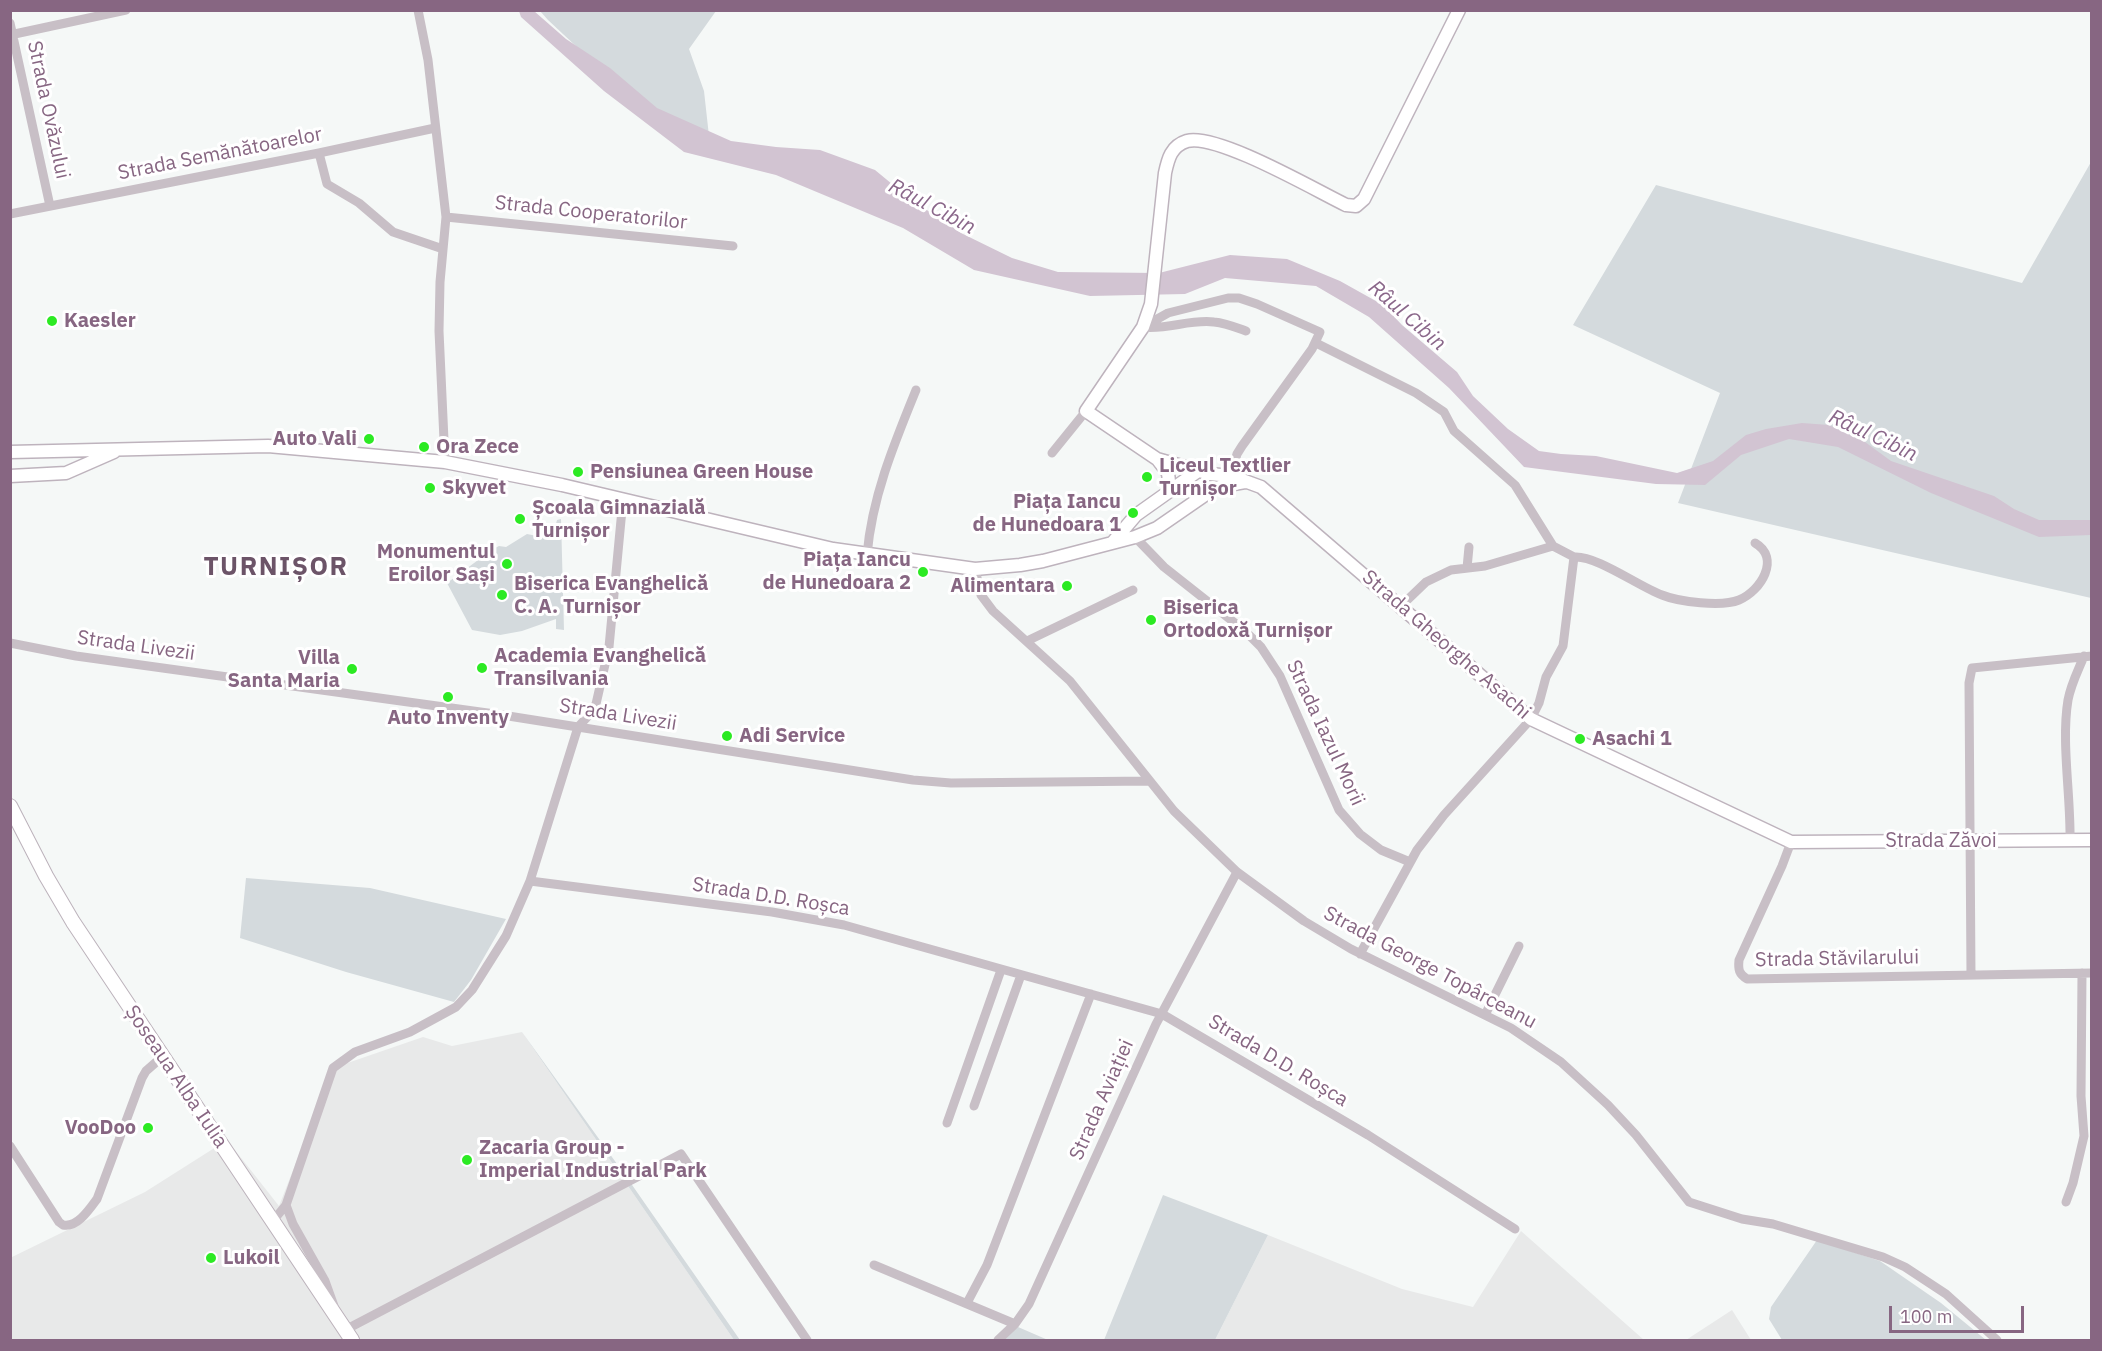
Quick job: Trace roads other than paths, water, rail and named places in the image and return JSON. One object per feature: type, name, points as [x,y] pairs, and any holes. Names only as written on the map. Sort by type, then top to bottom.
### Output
[{"type":"main road","name":"Șoseaua Alba Iulia","points":[[10,806],[59,900],[346,1331]]},
{"type":"street","points":[[12,35],[126,10]]},
{"type":"street","points":[[418,10],[428,60],[446,217],[440,282],[439,331],[445,462]]},
{"type":"street","points":[[1052,453],[1086,411],[1143,327],[1151,304],[1154,261],[1168,158],[1172,150],[1185,142],[1200,140],[1230,148],[1352,207],[1360,203],[1459,10]]},
{"type":"street","name":"Strada Ovăzului","points":[[10,22],[50,206]]},
{"type":"street","name":"Strada Semănătoarelor","points":[[10,214],[435,128]]},
{"type":"street","points":[[319,153],[327,184],[359,203],[393,232],[443,249]]},
{"type":"street","name":"Strada Cooperatorilor","points":[[446,217],[733,246]]},
{"type":"street","points":[[1143,327],[1160,316],[1228,297],[1257,304],[1320,332],[1316,343],[1237,454],[1231,476]]},
{"type":"street","points":[[1206,302],[1212,321]]},
{"type":"street","points":[[1143,327],[1166,328],[1212,321],[1246,331]]},
{"type":"street","points":[[1316,343],[1416,393],[1444,412],[1454,430],[1515,485],[1553,546],[1574,557],[1591,559],[1663,596],[1696,602],[1731,602],[1740,600],[1750,593],[1764,578],[1768,562],[1761,547],[1755,543]]},
{"type":"street","points":[[867,555],[871,521],[880,488],[916,390]]},
{"type":"street","points":[[1086,411],[1157,459],[1168,473],[1170,490]]},
{"type":"street","points":[[10,452],[268,446],[445,462],[508,473],[712,522],[867,555],[975,569],[1043,561],[1135,537],[1157,528],[1212,490],[1228,484],[1250,482]]},
{"type":"street","points":[[10,476],[66,473],[117,450]]},
{"type":"street","name":"Strada Gheorghe Asachi","points":[[1157,459],[1198,471],[1231,476],[1250,482],[1272,495],[1531,719],[1791,842]]},
{"type":"street","points":[[1113,543],[1136,515],[1198,471]]},
{"type":"street","points":[[272,1222],[286,1205],[333,1068],[355,1052],[410,1032],[447,1014],[472,990],[506,936],[530,881],[579,727],[596,704],[609,647],[623,499]]},
{"type":"street","name":"Strada Iazul Morii","points":[[1135,537],[1164,567],[1261,646],[1280,676],[1339,810],[1360,834],[1381,850],[1410,862]]},
{"type":"street","points":[[1401,606],[1426,582],[1451,570],[1485,566],[1553,546]]},
{"type":"street","points":[[1467,568],[1469,547]]},
{"type":"street","points":[[1360,954],[1410,862],[1444,814],[1531,719],[1539,703],[1546,676],[1563,646],[1574,557]]},
{"type":"street","name":"Strada George Topârceanu","points":[[975,569],[978,588],[985,602],[1070,681],[1174,811],[1237,872],[1304,921],[1360,954],[1511,1028],[1561,1062],[1636,1135],[1689,1202],[1742,1219],[1773,1224],[1883,1257],[1905,1267],[1946,1294],[1997,1341]]},
{"type":"street","points":[[1027,641],[1133,590]]},
{"type":"street","name":"Strada Livezii","points":[[10,643],[76,656],[579,727],[914,780],[951,783],[1150,781]]},
{"type":"street","points":[[1971,975],[1970,683],[1972,668],[2088,656]]},
{"type":"street","points":[[2070,840],[2067,713],[2072,683],[2088,656]]},
{"type":"street","name":"Strada Zăvoi","points":[[1791,842],[2091,840]]},
{"type":"street","name":"Strada Stăvilarului","points":[[1791,842],[1739,960],[1738,970],[1741,976],[1747,979],[2087,973]]},
{"type":"street","name":"Strada Aviației","points":[[998,1341],[1029,1305],[1162,1014],[1237,872]]},
{"type":"street","name":"Strada D.D. Roșca","points":[[530,881],[772,912],[834,923],[1162,1014],[1368,1135],[1515,1229]]},
{"type":"street","points":[[1485,1015],[1519,946]]},
{"type":"street","points":[[947,1123],[1001,970]]},
{"type":"street","points":[[2066,1202],[2084,1136],[2081,1096],[2087,973]]},
{"type":"street","points":[[974,1106],[1021,975]]},
{"type":"street","points":[[967,1303],[987,1265],[1091,994]]},
{"type":"street","points":[[10,1146],[59,1222],[67,1226],[72,1225],[86,1214],[97,1199],[142,1078],[146,1071],[162,1057]]},
{"type":"street","points":[[286,1205],[293,1224],[325,1281],[346,1331],[681,1154],[807,1341]]},
{"type":"street","points":[[874,1265],[1015,1324]]},
{"type":"place","name":"Kaesler","points":[[52,321]]},
{"type":"place","name":"Auto Vali","points":[[369,439]]},
{"type":"place","name":"Ora Zece","points":[[424,447]]},
{"type":"place","name":"Pensiunea Green House","points":[[578,472]]},
{"type":"place","name":"Liceul Textlier Turnișor","points":[[1147,477]]},
{"type":"place","name":"Skyvet","points":[[430,488]]},
{"type":"place","name":"Piața Iancu de Hunedoara 1","points":[[1133,513]]},
{"type":"place","name":"Școala Gimnazială Turnișor","points":[[520,519]]},
{"type":"place","name":"Monumentul Eroilor Sași","points":[[507,564]]},
{"type":"place","name":"Piața Iancu de Hunedoara 2","points":[[923,572]]},
{"type":"place","name":"Alimentara","points":[[1067,586]]},
{"type":"place","name":"Biserica Evanghelică C. A. Turnișor","points":[[502,595]]},
{"type":"place","name":"Biserica Ortodoxă Turnișor","points":[[1151,620]]},
{"type":"place","name":"Academia Evanghelică Transilvania","points":[[482,668]]},
{"type":"place","name":"Villa Santa Maria","points":[[352,669]]},
{"type":"place","name":"Auto Inventy","points":[[448,697]]},
{"type":"place","name":"Adi Service","points":[[727,736]]},
{"type":"place","name":"Asachi 1","points":[[1580,739]]},
{"type":"place","name":"VooDoo","points":[[148,1128]]},
{"type":"place","name":"Zacaria Group - Imperial Industrial Park","points":[[467,1160]]},
{"type":"place","name":"Lukoil","points":[[211,1258]]},
{"type":"district","name":"TURNIȘOR","points":[[276,567]]},
{"type":"water label","name":"Râul Cibin","points":[[932,207]]},
{"type":"water label","name":"Râul Cibin","points":[[1407,316]]},
{"type":"water label","name":"Râul Cibin","points":[[1873,436]]}]
